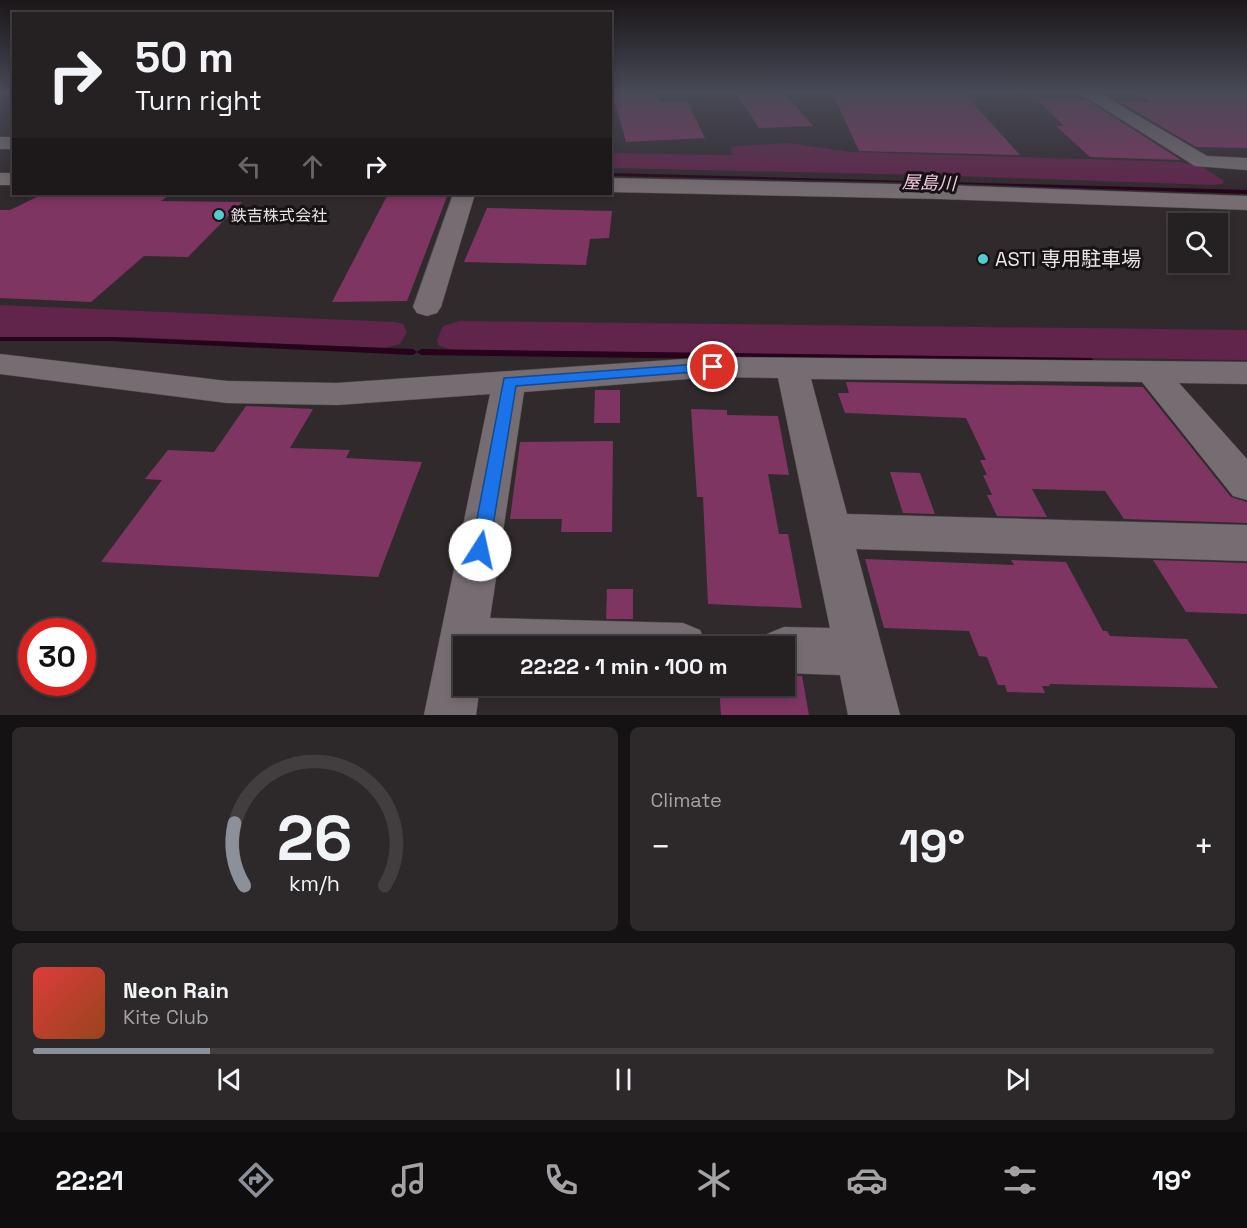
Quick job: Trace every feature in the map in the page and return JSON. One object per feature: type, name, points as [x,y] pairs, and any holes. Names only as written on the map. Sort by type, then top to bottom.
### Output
[{"type":"street","points":[[1141,125],[1202,162],[1247,164]]},
{"type":"street","points":[[612,185],[939,192],[1244,194]]},
{"type":"street","points":[[427,307],[464,195]]},
{"type":"street","points":[[0,364],[227,392],[337,394],[691,368],[1247,373]]},
{"type":"street","points":[[792,368],[874,715]]},
{"type":"street","points":[[1151,372],[1247,485]]},
{"type":"street","points":[[465,636],[509,381]]},
{"type":"street","points":[[830,531],[1247,543]]},
{"type":"street","points":[[795,650],[859,652]]},
{"type":"street","points":[[450,715],[454,696]]},
{"type":"shaded area","points":[[788,143],[852,152],[1179,162],[1201,166],[1224,181],[1222,184],[1213,185],[928,175],[612,168],[612,153],[732,155],[731,147]]},
{"type":"shaded area","points":[[612,173],[1247,190],[1247,194],[933,183],[612,176]]},
{"type":"shaded area","points":[[0,305],[395,322],[403,324],[407,332],[400,344],[384,348],[128,337],[0,337]]},
{"type":"shaded area","points":[[460,321],[1247,330],[1247,360],[451,350],[438,345],[437,340],[443,326]]},
{"type":"building","points":[[621,125],[699,125],[705,138],[626,142]]},
{"type":"building","points":[[757,125],[813,126],[759,128]]},
{"type":"building","points":[[847,125],[993,125],[1020,155],[859,151]]},
{"type":"building","points":[[1127,125],[1181,160],[1090,157],[1056,126]]},
{"type":"building","points":[[1159,125],[1247,125],[1247,148],[1196,147]]},
{"type":"building","points":[[41,195],[170,195],[161,201],[242,202],[188,257],[144,256],[91,302],[0,298],[0,210],[10,210]]},
{"type":"building","points":[[387,195],[448,195],[407,301],[332,302]]},
{"type":"building","points":[[487,208],[612,211],[609,238],[590,239],[586,265],[464,262]]},
{"type":"building","points":[[846,382],[1143,387],[1231,497],[1247,502],[1247,523],[1124,519],[1105,491],[1032,489],[1047,517],[997,516],[987,495],[992,495],[983,475],[987,475],[980,460],[986,460],[966,418],[845,413],[838,393],[849,393]]},
{"type":"building","points":[[595,390],[620,390],[620,423],[594,423]]},
{"type":"building","points":[[246,406],[313,409],[290,448],[350,450],[346,458],[422,462],[378,577],[101,562],[162,480],[145,479],[168,450],[214,452]]},
{"type":"building","points":[[691,409],[727,410],[727,415],[778,416],[789,475],[768,474],[779,534],[788,534],[802,608],[708,604],[703,497],[697,497]]},
{"type":"building","points":[[613,441],[612,532],[561,532],[562,519],[510,519],[520,442]]},
{"type":"building","points":[[890,472],[920,473],[935,514],[903,513]]},
{"type":"building","points":[[865,559],[1014,565],[1011,560],[1066,562],[1103,631],[1107,631],[1110,636],[1187,639],[1218,688],[1049,684],[1050,686],[1042,686],[1045,693],[1007,692],[1005,685],[998,685],[987,657],[979,656],[969,631],[884,628]]},
{"type":"building","points":[[1153,560],[1247,563],[1247,614],[1186,612]]},
{"type":"building","points":[[607,589],[633,589],[633,619],[606,619]]},
{"type":"building","points":[[795,676],[802,676],[809,715],[721,715],[720,696],[795,696]]},
{"type":"waterway","points":[[0,339],[112,339],[413,352]]},
{"type":"waterway","points":[[421,352],[1091,361]]},
{"type":"place","name":"鉄吉株式会社","points":[[219,215]]},
{"type":"place","name":"ASTI 専用駐車場","points":[[983,259]]},
{"type":"route","points":[[480,550],[509,393],[509,381],[713,367]]},
{"type":"water label","name":"屋島川","points":[[929,183]]}]
